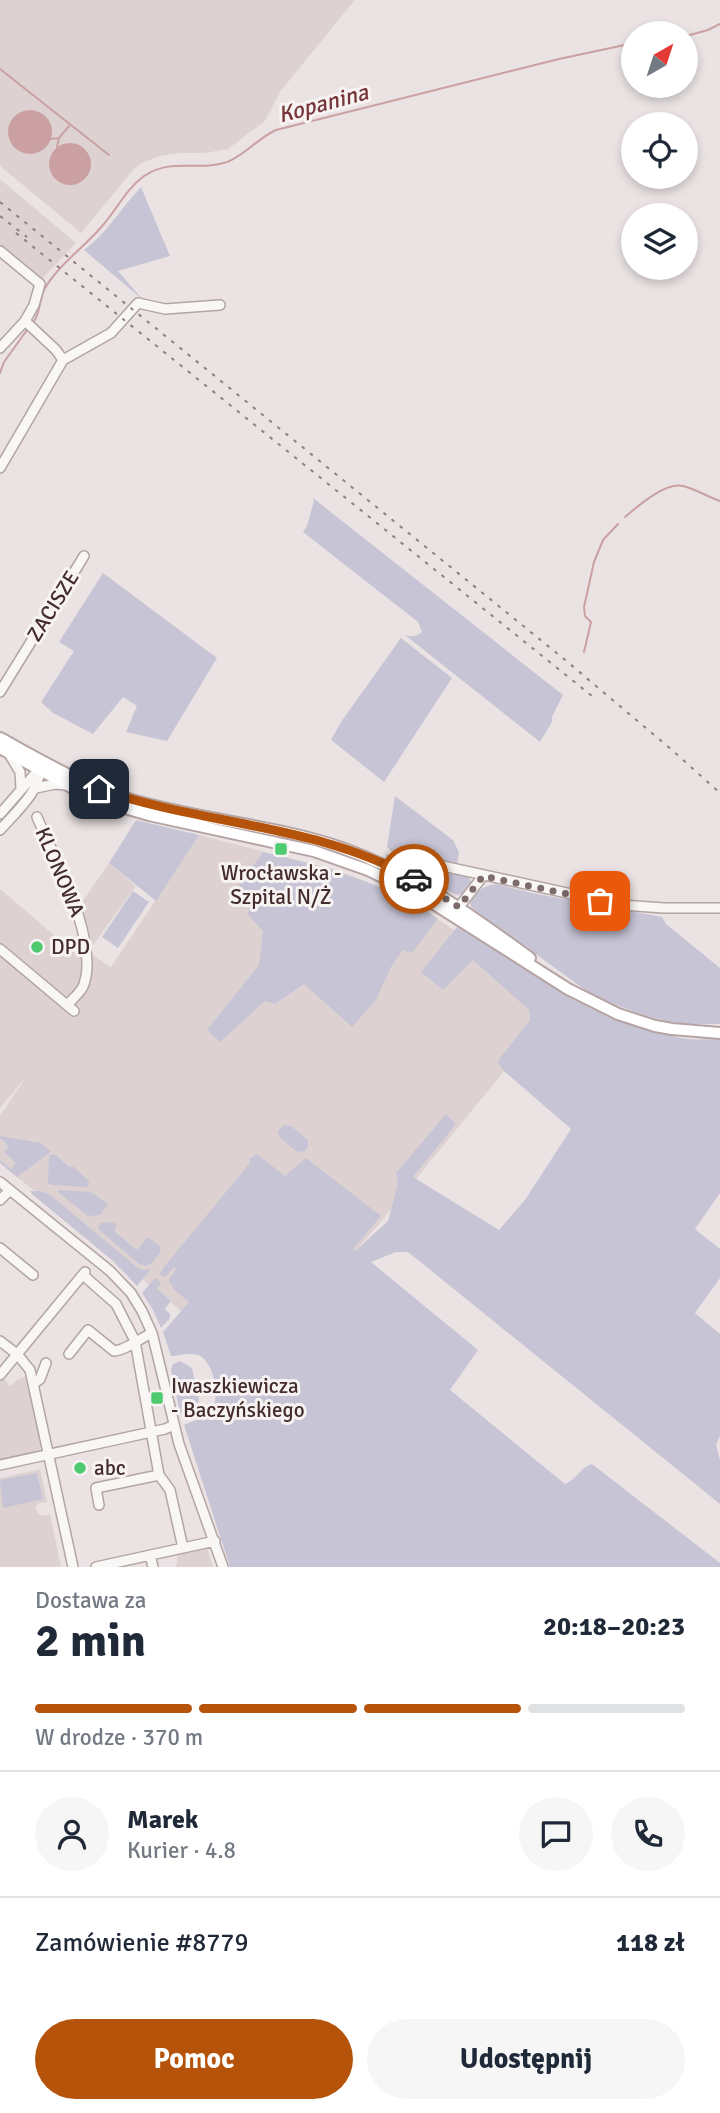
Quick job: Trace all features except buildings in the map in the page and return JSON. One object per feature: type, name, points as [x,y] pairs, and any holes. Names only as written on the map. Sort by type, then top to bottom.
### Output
[{"type":"main road","points":[[0,738],[63,772],[125,798],[315,840],[342,848],[407,876],[459,907],[578,993]]},
{"type":"main road","points":[[4,750],[96,799],[135,811],[314,851],[368,870],[403,885],[566,988],[618,1014],[655,1026],[691,1032],[720,1032]]},
{"type":"street","points":[[0,251],[40,284],[29,324],[0,348]]},
{"type":"street","points":[[0,468],[63,360],[111,333],[138,303],[165,309],[220,304]]},
{"type":"street","points":[[29,324],[63,360]]},
{"type":"street","name":"ZACISZE","points":[[0,692],[84,556]]},
{"type":"street","points":[[4,750],[20,772],[21,789]]},
{"type":"street","points":[[0,830],[36,788],[40,771],[39,763],[33,756]]},
{"type":"street","points":[[0,814],[40,771],[63,772]]},
{"type":"street","points":[[36,788],[55,784],[68,786]]},
{"type":"street","name":"KLONOWA","points":[[0,949],[70,1008],[84,987],[87,969],[83,926],[37,817]]},
{"type":"street","points":[[397,856],[622,905],[720,908]]},
{"type":"street","points":[[459,907],[483,876]]},
{"type":"street","points":[[0,1182],[119,1279],[137,1302],[152,1333],[179,1444],[223,1567]]},
{"type":"street","points":[[0,1200],[10,1190]]},
{"type":"street","points":[[0,1248],[33,1275]]},
{"type":"street","points":[[0,1375],[84,1273],[116,1304],[135,1340],[159,1475],[170,1490],[183,1548]]},
{"type":"street","points":[[69,1354],[88,1330],[114,1351],[120,1351],[135,1340],[152,1333]]},
{"type":"street","points":[[0,1341],[17,1354],[30,1370],[73,1567]]},
{"type":"street","points":[[33,1384],[40,1379],[46,1363]]},
{"type":"street","points":[[0,1465],[174,1425]]},
{"type":"street","points":[[99,1504],[96,1488],[159,1475]]},
{"type":"street","points":[[96,1567],[215,1541]]},
{"type":"street","points":[[150,1555],[153,1567]]},
{"type":"shaded area","points":[[0,0],[354,1],[280,92],[265,121],[228,149],[160,156],[142,163],[81,233],[0,166]]},
{"type":"shaded area","points":[[30,110],[46,116],[52,132],[46,148],[30,154],[14,148],[8,132],[14,116]]},
{"type":"shaded area","points":[[70,143],[85,149],[91,164],[85,179],[70,185],[55,179],[49,164],[55,149]]},
{"type":"shaded area","points":[[0,179],[76,243],[39,282],[0,252]]},
{"type":"shaded area","points":[[141,187],[170,256],[118,271],[143,300],[84,250],[107,228]]},
{"type":"shaded area","points":[[313,498],[563,695],[540,742],[405,635],[414,636],[422,632],[418,622],[303,532],[307,526]]},
{"type":"shaded area","points":[[103,573],[217,658],[167,741],[126,732],[137,706],[123,697],[93,734],[53,713],[41,702],[74,651],[59,642]]},
{"type":"shaded area","points":[[401,638],[452,678],[384,782],[331,740]]},
{"type":"shaded area","points":[[395,796],[453,840],[459,852],[457,866],[399,854],[387,847]]},
{"type":"shaded area","points":[[136,820],[199,835],[156,901],[109,863]]},
{"type":"shaded area","points":[[199,835],[337,870],[414,902],[559,1004],[380,1223],[252,1369],[0,1163],[0,1116],[26,1077],[0,1108],[0,889],[83,960],[94,956],[111,967]]},
{"type":"shaded area","points":[[263,852],[376,885],[438,919],[412,953],[403,950],[391,967],[376,1000],[352,1027],[304,984],[275,1004],[265,1001],[220,1042],[207,1030],[259,965],[263,931],[247,914],[252,906],[235,891]]},
{"type":"shaded area","points":[[386,853],[394,859],[469,877],[472,883],[462,894],[456,895],[386,858]]},
{"type":"shaded area","points":[[109,863],[136,886],[93,945],[78,908]]},
{"type":"shaded area","points":[[496,884],[662,917],[666,924],[720,968],[720,1024],[679,1024],[646,1016],[595,997],[472,908],[470,904],[477,893]]},
{"type":"shaded area","points":[[133,891],[149,902],[118,948],[102,937]]},
{"type":"shaded area","points":[[457,927],[568,994],[628,1022],[688,1039],[720,1039],[720,1193],[695,1229],[720,1249],[720,1278],[695,1313],[720,1334],[720,1436],[716,1445],[720,1460],[720,1504],[408,1252],[396,1252],[371,1262],[478,1350],[450,1390],[565,1484],[592,1464],[720,1563],[720,1567],[230,1567],[184,1425],[209,1413],[215,1400],[215,1382],[209,1365],[198,1355],[171,1356],[163,1332],[189,1302],[172,1288],[169,1282],[176,1269],[174,1267],[163,1277],[160,1274],[163,1268],[250,1163],[249,1159],[257,1154],[285,1176],[306,1158],[381,1216],[353,1249],[355,1251],[388,1221],[398,1184],[396,1173],[446,1114],[456,1124],[413,1177],[499,1230],[525,1200],[571,1129],[497,1062],[530,1020],[529,1010],[473,960],[443,990],[421,972]]},
{"type":"shaded area","points":[[284,1125],[291,1126],[308,1140],[305,1151],[297,1152],[279,1137],[278,1131]]},
{"type":"shaded area","points":[[0,1136],[41,1143],[51,1152],[17,1177],[0,1163],[0,1160],[11,1169],[16,1163],[4,1152],[8,1148],[7,1144]]},
{"type":"shaded area","points":[[52,1154],[68,1166],[74,1167],[89,1181],[88,1187],[48,1183],[49,1156]]},
{"type":"shaded area","points":[[30,1191],[49,1194],[138,1268],[151,1269],[137,1286],[113,1261]]},
{"type":"shaded area","points":[[57,1191],[91,1192],[108,1204],[100,1215],[88,1216]]},
{"type":"shaded area","points":[[114,1222],[117,1226],[114,1231],[137,1250],[148,1237],[160,1246],[160,1253],[151,1264],[139,1264],[99,1230],[101,1223]]},
{"type":"shaded area","points":[[155,1278],[161,1282],[157,1289],[171,1301],[165,1309],[170,1318],[161,1328],[142,1293]]},
{"type":"shaded area","points":[[180,1361],[192,1368],[199,1400],[196,1410],[189,1414],[180,1413],[171,1370],[173,1364]]},
{"type":"shaded area","points":[[27,1376],[41,1448],[0,1459],[0,1382],[4,1379],[10,1386]]},
{"type":"shaded area","points":[[40,1469],[47,1502],[39,1503],[36,1507],[37,1513],[42,1516],[50,1514],[61,1567],[0,1567],[0,1478]]},
{"type":"shaded area","points":[[37,1473],[43,1499],[3,1508],[0,1480]]},
{"type":"shaded area","points":[[206,1544],[213,1567],[176,1567],[177,1550]]},
{"type":"waterway","name":"Kopanina","points":[[698,33],[720,24]]},
{"type":"waterway","name":"Kopanina","points":[[33,323],[43,292],[51,279],[103,225],[132,187],[155,170],[176,166],[217,165],[240,155],[276,130],[621,46]]},
{"type":"waterway","points":[[0,69],[109,155]]},
{"type":"waterway","points":[[51,139],[59,138],[69,126]]},
{"type":"waterway","points":[[57,147],[59,138]]},
{"type":"waterway","name":"Kopanina","points":[[0,373],[4,362],[27,330]]},
{"type":"waterway","points":[[625,517],[652,496],[676,486],[688,487],[720,501]]},
{"type":"waterway","points":[[584,652],[591,622],[585,616],[584,607],[594,562],[603,540],[618,524]]},
{"type":"railway","points":[[0,202],[564,659],[720,793]]},
{"type":"railway","points":[[0,216],[27,237]]},
{"type":"railway","points":[[16,233],[592,696]]},
{"type":"way so far","points":[[414,879],[459,907],[483,876],[600,901]]},
{"type":"place","name":"Wrocławska - Szpital N/Ż","points":[[281,849]]},
{"type":"place","name":"DPD","points":[[37,947]]},
{"type":"place","name":"Iwaszkiewicza - Baczyńskiego","points":[[157,1398]]},
{"type":"place","name":"abc","points":[[80,1468]]},
{"type":"route","points":[[99,789],[149,804],[315,840],[342,848],[414,879]]}]
